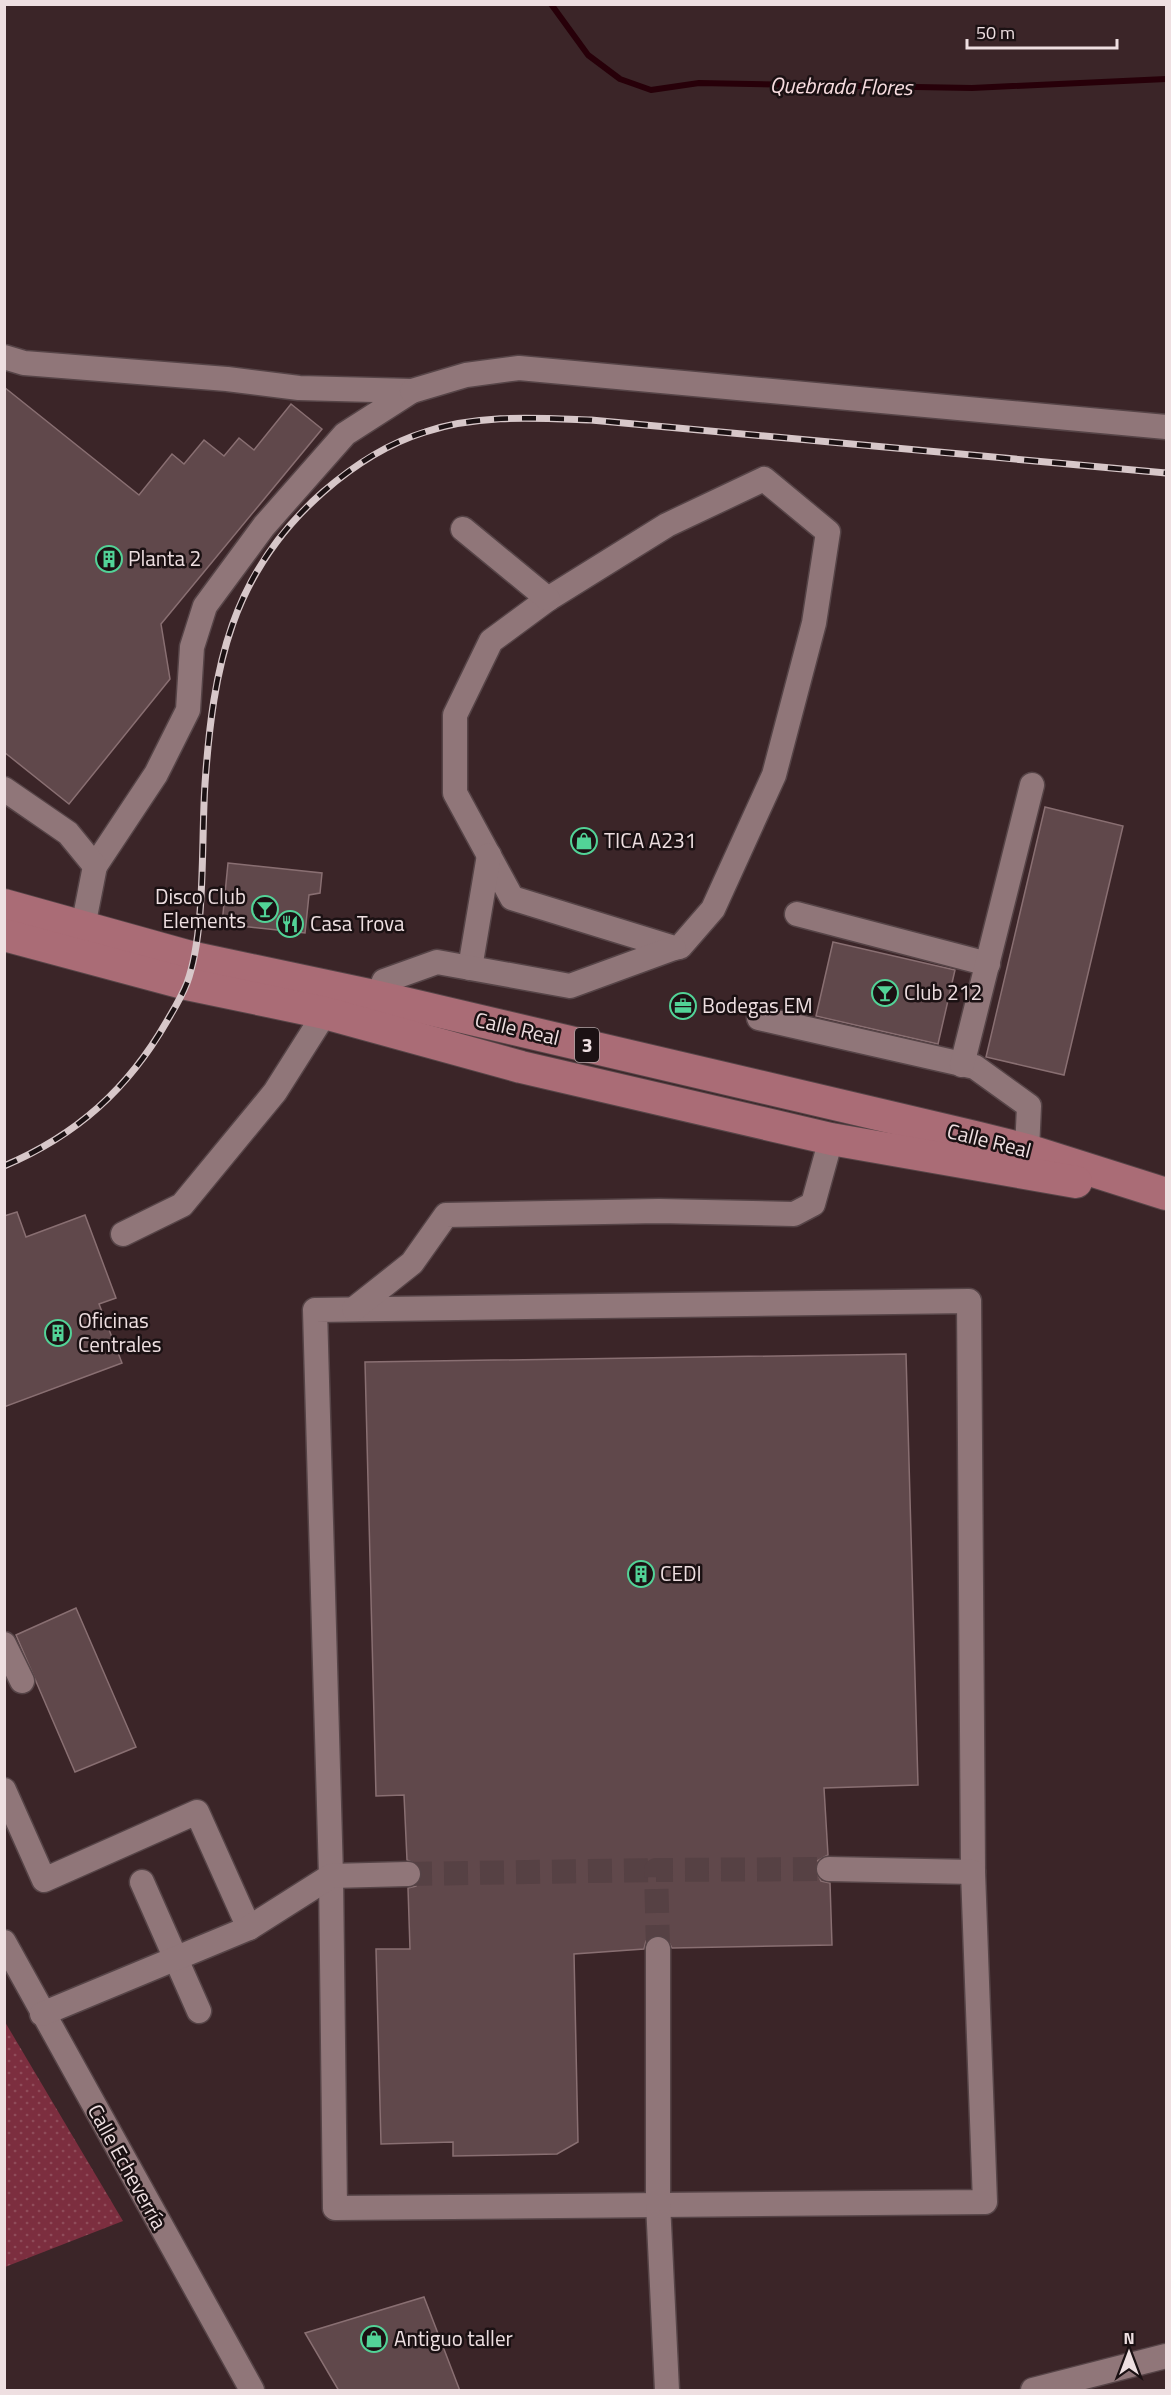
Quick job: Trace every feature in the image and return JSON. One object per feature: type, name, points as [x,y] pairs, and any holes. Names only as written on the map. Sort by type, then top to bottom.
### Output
[{"type":"main road","name":"Calle Real","points":[[4,905],[194,958],[378,997],[765,1086],[1027,1150],[1167,1195]]},
{"type":"main road","name":"Calle Real","points":[[4,935],[187,984],[326,1013],[521,1067],[831,1139],[972,1166],[1167,1195]]},
{"type":"main road","points":[[765,1086],[794,1106],[831,1139],[854,1130],[928,1126]]},
{"type":"street","points":[[4,357],[24,363],[227,379],[299,388],[412,391]]},
{"type":"street","points":[[83,927],[95,866],[156,774],[188,710],[192,647],[205,606],[264,526],[345,434],[412,391],[466,375],[519,368],[1167,427]]},
{"type":"street","points":[[378,997],[384,981],[437,962],[570,986],[680,947],[713,909],[774,775],[814,623],[828,532],[764,479],[667,525],[548,599],[491,641],[455,715],[455,793],[512,898],[674,948]]},
{"type":"street","points":[[463,529],[548,599]]},
{"type":"street","points":[[962,1065],[1032,785]]},
{"type":"street","points":[[4,789],[68,833],[95,866]]},
{"type":"street","points":[[470,968],[489,855]]},
{"type":"street","points":[[797,914],[988,964]]},
{"type":"street","points":[[123,1234],[182,1205],[275,1092],[326,1013]]},
{"type":"street","points":[[759,1018],[975,1067],[1029,1106],[1027,1150]]},
{"type":"street","points":[[354,1309],[412,1263],[446,1215],[659,1211],[794,1214],[804,1211],[813,1204],[831,1139]]},
{"type":"street","points":[[969,1301],[973,1872],[985,2202],[658,2203],[335,2208],[331,1875],[315,1310],[354,1309],[969,1301]]},
{"type":"street","points":[[4,1644],[22,1681]]},
{"type":"street","points":[[4,1790],[44,1880],[197,1812],[249,1928]]},
{"type":"street","points":[[829,1869],[973,1872]]},
{"type":"street","points":[[42,2014],[249,1928],[331,1875],[408,1874]]},
{"type":"street","points":[[142,1882],[199,2012]]},
{"type":"street","name":"Calle Echeverría","points":[[4,1942],[252,2391]]},
{"type":"street","points":[[657,1948],[658,2203],[667,2391]]},
{"type":"street","points":[[1033,2391],[1167,2356]]},
{"type":"shaded area","points":[[5,2022],[123,2221],[4,2267]]},
{"type":"building","name":"Planta 2","points":[[4,387],[139,495],[172,454],[184,464],[204,440],[224,456],[239,438],[254,450],[291,404],[322,429],[161,624],[170,679],[69,804],[4,752]]},
{"type":"building","points":[[1045,807],[1123,826],[1064,1075],[986,1057]]},
{"type":"building","name":"Disco Club Elements","points":[[228,863],[322,873],[320,893],[309,895],[305,933],[222,924]]},
{"type":"building","name":"Club 212","points":[[833,942],[955,970],[938,1044],[816,1016]]},
{"type":"building","name":"Oficinas Centrales","points":[[17,1212],[26,1237],[85,1215],[116,1298],[99,1304],[122,1363],[4,1407],[4,1216]]},
{"type":"building","name":"CEDI","points":[[906,1354],[918,1785],[824,1788],[828,1855],[817,1861],[815,1869],[821,1881],[830,1883],[832,1945],[672,1948],[666,1937],[657,1935],[646,1941],[644,1949],[574,1954],[578,2142],[557,2154],[453,2156],[453,2142],[381,2144],[376,1949],[410,1949],[408,1888],[416,1886],[422,1874],[420,1866],[407,1860],[404,1795],[376,1796],[365,1362]]},
{"type":"building","points":[[76,1608],[136,1747],[75,1772],[16,1635]]},
{"type":"building","name":"Antiguo taller","points":[[424,2297],[460,2391],[339,2391],[305,2333]]},
{"type":"waterway","name":"Quebrada Flores","points":[[551,4],[588,55],[620,79],[651,90],[699,83],[972,88],[1166,79]]},
{"type":"tunnel","points":[[658,1949],[656,1870],[829,1869]]},
{"type":"tunnel","points":[[408,1874],[656,1870]]},
{"type":"railway","points":[[4,1166],[55,1140],[118,1089],[152,1045],[180,998],[193,962],[197,938],[202,886],[205,784],[209,741],[214,700],[232,624],[247,589],[267,555],[292,523],[323,492],[346,473],[371,457],[411,437],[445,426],[507,418],[549,418],[1166,473]]},
{"type":"place","name":"Planta 2","points":[[109,559]]},
{"type":"place","name":"TICA A231","points":[[584,841]]},
{"type":"place","name":"Disco Club Elements","points":[[265,909]]},
{"type":"place","name":"Casa Trova","points":[[290,924]]},
{"type":"place","name":"Club 212","points":[[885,993]]},
{"type":"place","name":"Bodegas EM","points":[[683,1006]]},
{"type":"place","name":"Oficinas Centrales","points":[[58,1333]]},
{"type":"place","name":"CEDI","points":[[641,1574]]},
{"type":"place","name":"Antiguo taller","points":[[374,2339]]}]
